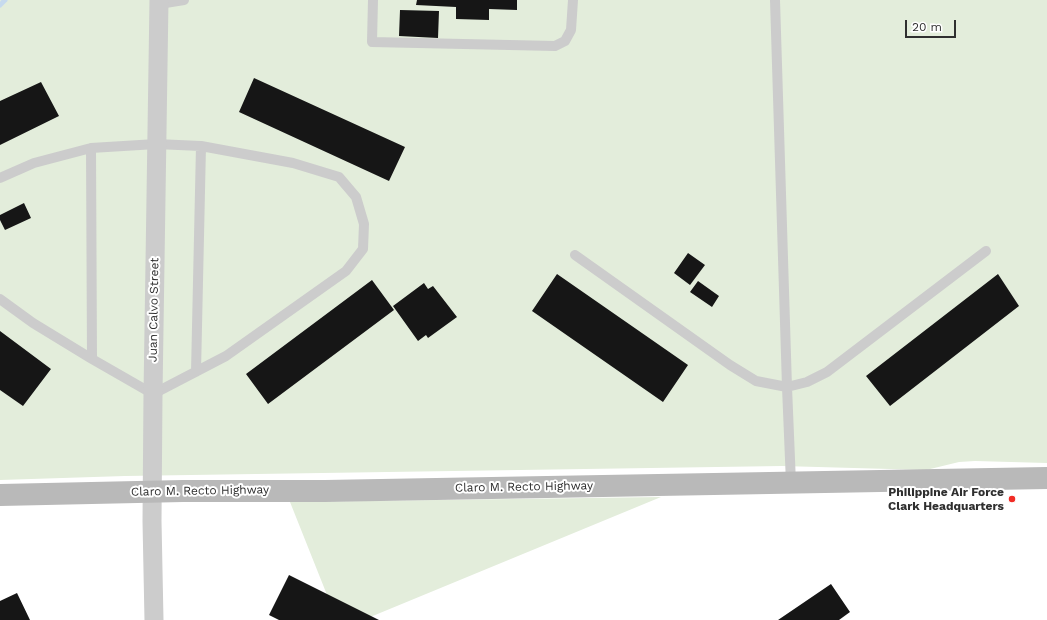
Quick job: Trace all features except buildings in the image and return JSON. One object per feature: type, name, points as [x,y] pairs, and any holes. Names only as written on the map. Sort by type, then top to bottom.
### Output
[{"type":"main road","name":"Claro M. Recto Highway","points":[[0,495],[1047,478]]},
{"type":"street","name":"Juan Calvo Street","points":[[154,620],[152,492],[159,2]]},
{"type":"lane","points":[[159,2],[184,0]]},
{"type":"lane","points":[[373,0],[372,42],[554,46],[565,40],[571,30],[573,0]]},
{"type":"lane","points":[[776,0],[791,483]]},
{"type":"lane","points":[[0,178],[34,163],[91,148],[156,144],[200,146],[293,163],[339,177],[356,197],[364,224],[363,249],[346,271],[226,356],[153,394],[33,323],[0,299]]},
{"type":"lane","points":[[196,372],[200,146]]},
{"type":"lane","points":[[91,148],[92,359]]},
{"type":"lane","points":[[575,256],[730,365],[756,381],[787,386],[807,382],[827,372],[986,251]]},
{"type":"green space","points":[[0,0],[1047,0],[1047,463],[975,461],[959,462],[926,470],[782,466],[125,476],[0,480]]},
{"type":"green space","points":[[661,497],[363,620],[337,620],[290,502]]},
{"type":"waterway","points":[[0,5],[5,0]]},
{"type":"place","name":"Philippine Air Force Clark Headquarters","points":[[1012,499]]}]
